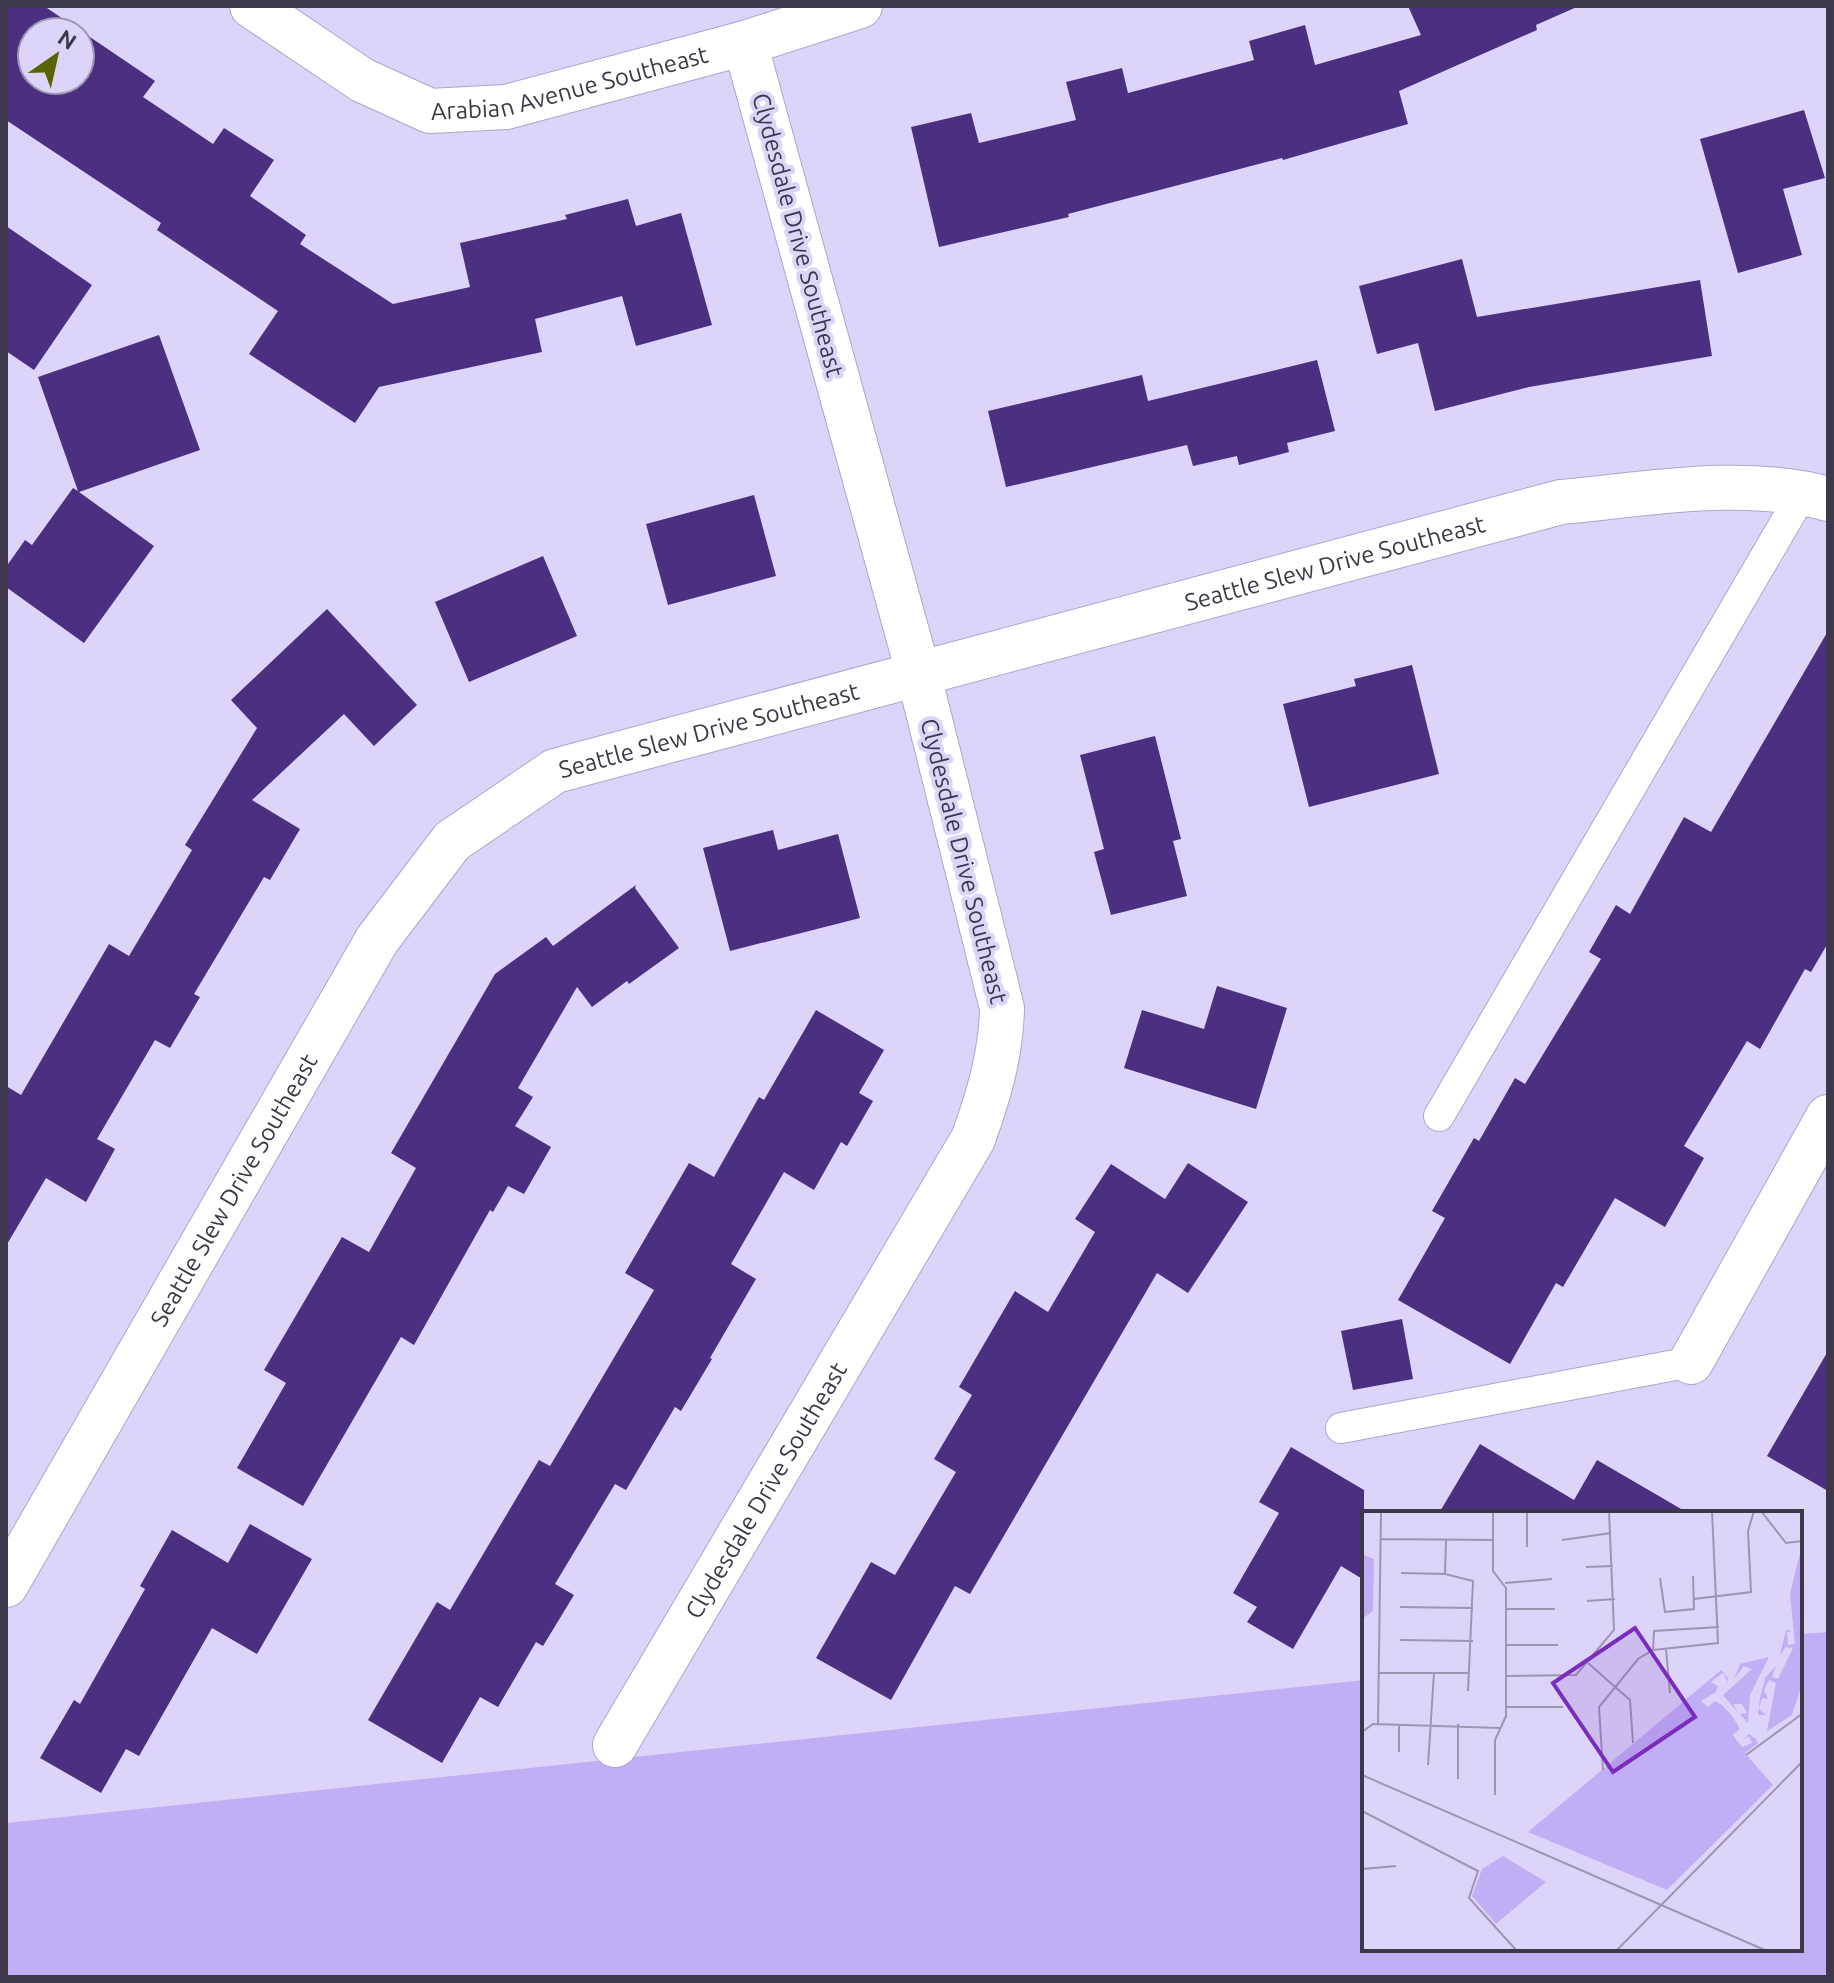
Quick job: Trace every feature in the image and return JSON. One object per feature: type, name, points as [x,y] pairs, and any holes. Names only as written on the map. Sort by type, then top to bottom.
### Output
[{"type":"street","name":"Arabian Avenue Southeast","points":[[252,6],[362,80],[430,111],[506,107],[745,43],[860,6]]},
{"type":"street","name":"Clydesdale Drive Southeast","points":[[615,1745],[942,1196],[973,1139],[989,1095],[1001,1043],[1002,1008],[918,672],[745,43]]},
{"type":"street","name":"Seattle Slew Drive Southeast","points":[[6,1585],[377,940],[452,841],[555,771],[1561,502],[1719,488],[1816,496]]},
{"type":"street","points":[[1691,1362],[1828,1117]]},
{"type":"lane","points":[[1439,1116],[1816,496]]},
{"type":"lane","points":[[1341,1428],[1691,1362]]},
{"type":"shaded area","points":[[1828,1632],[1828,1977],[6,1977],[6,1823],[1362,1680],[1362,1951],[1802,1951],[1802,1634]]},
{"type":"building","points":[[6,6],[44,6],[59,16],[16,16],[16,96],[96,96],[96,41],[155,81],[143,97],[213,144],[224,128],[274,160],[250,196],[306,235],[300,244],[393,304],[470,287],[460,243],[567,219],[565,215],[628,199],[636,226],[681,213],[712,325],[636,346],[622,296],[535,319],[542,352],[379,387],[355,423],[249,354],[278,311],[157,230],[161,223],[6,120]]},
{"type":"building","points":[[1408,6],[1579,6],[1536,25],[1537,30],[1399,91],[1408,124],[1283,160],[1068,214],[1069,217],[939,247],[911,127],[971,113],[979,143],[1076,120],[1066,82],[1122,68],[1128,93],[1254,60],[1249,41],[1305,25],[1315,65],[1421,35]]},
{"type":"building","points":[[1804,110],[1825,178],[1783,189],[1802,255],[1738,273],[1700,139]]},
{"type":"building","points":[[6,226],[92,285],[34,370],[6,351]]},
{"type":"building","points":[[1462,259],[1477,317],[1700,280],[1712,356],[1529,387],[1435,411],[1418,343],[1377,354],[1359,286]]},
{"type":"building","points":[[159,335],[200,450],[79,492],[154,546],[84,643],[6,587],[6,567],[25,540],[32,545],[73,488],[78,491],[38,377]]},
{"type":"building","points":[[1317,360],[1335,431],[1287,443],[1289,452],[1239,465],[1237,456],[1193,466],[1187,445],[1006,487],[988,411],[1142,375],[1148,401]]},
{"type":"building","points":[[754,495],[776,576],[668,605],[646,524]]},
{"type":"building","points":[[543,556],[577,636],[469,682],[435,602]]},
{"type":"building","points":[[327,609],[417,705],[374,746],[344,714],[252,800],[300,829],[270,880],[264,877],[194,994],[200,997],[170,1048],[155,1040],[97,1139],[115,1149],[86,1202],[46,1178],[6,1246],[6,1086],[21,1095],[109,944],[129,956],[192,850],[185,845],[257,728],[231,700]]},
{"type":"building","points":[[1828,631],[1828,943],[1811,972],[1805,969],[1760,1049],[1747,1041],[1684,1146],[1704,1158],[1665,1227],[1615,1198],[1563,1287],[1556,1283],[1510,1364],[1398,1300],[1445,1218],[1432,1211],[1474,1138],[1479,1141],[1515,1078],[1525,1084],[1601,959],[1589,952],[1616,905],[1630,914],[1684,817],[1711,832]]},
{"type":"building","points":[[1412,665],[1439,774],[1309,807],[1283,704],[1356,686],[1354,679]]},
{"type":"building","points":[[1155,736],[1181,839],[1173,841],[1187,896],[1111,915],[1094,852],[1104,849],[1080,755]]},
{"type":"building","points":[[773,830],[778,850],[838,834],[860,918],[730,951],[703,848]]},
{"type":"building","points":[[636,885],[635,888],[679,948],[592,1007],[577,987],[518,1088],[533,1097],[515,1126],[551,1147],[524,1194],[508,1186],[493,1212],[490,1210],[414,1345],[401,1337],[303,1506],[237,1468],[286,1383],[264,1370],[342,1237],[369,1252],[416,1168],[391,1153],[495,974],[546,937],[553,946]]},
{"type":"building","points":[[1217,986],[1287,1008],[1256,1109],[1124,1068],[1142,1010],[1204,1029]]},
{"type":"building","points":[[816,1010],[884,1050],[859,1093],[873,1101],[847,1146],[841,1142],[814,1190],[784,1172],[731,1264],[756,1279],[712,1359],[681,1411],[675,1407],[626,1490],[615,1484],[555,1584],[574,1595],[543,1646],[536,1642],[498,1707],[480,1697],[442,1763],[368,1720],[437,1602],[450,1610],[539,1460],[550,1466],[654,1290],[625,1273],[689,1163],[714,1177],[759,1097],[764,1100]]},
{"type":"building","points":[[1188,1163],[1248,1202],[1188,1293],[1157,1273],[970,1594],[955,1586],[891,1700],[816,1658],[871,1562],[895,1575],[956,1472],[934,1459],[972,1395],[959,1387],[1015,1291],[1048,1312],[1095,1232],[1075,1219],[1111,1164],[1165,1199]]},
{"type":"building","points":[[1402,1319],[1413,1379],[1353,1390],[1341,1331]]},
{"type":"building","points":[[1828,1351],[1828,1491],[1767,1456]]},
{"type":"building","points":[[1480,1444],[1574,1500],[1597,1460],[1685,1511],[1440,1511]]},
{"type":"building","points":[[1291,1447],[1364,1490],[1362,1579],[1341,1566],[1293,1649],[1247,1622],[1257,1607],[1233,1593],[1279,1513],[1259,1502]]},
{"type":"building","points":[[250,1524],[312,1559],[257,1654],[212,1628],[139,1756],[126,1749],[101,1793],[40,1758],[74,1700],[80,1704],[145,1589],[140,1586],[172,1530],[228,1563]]}]
